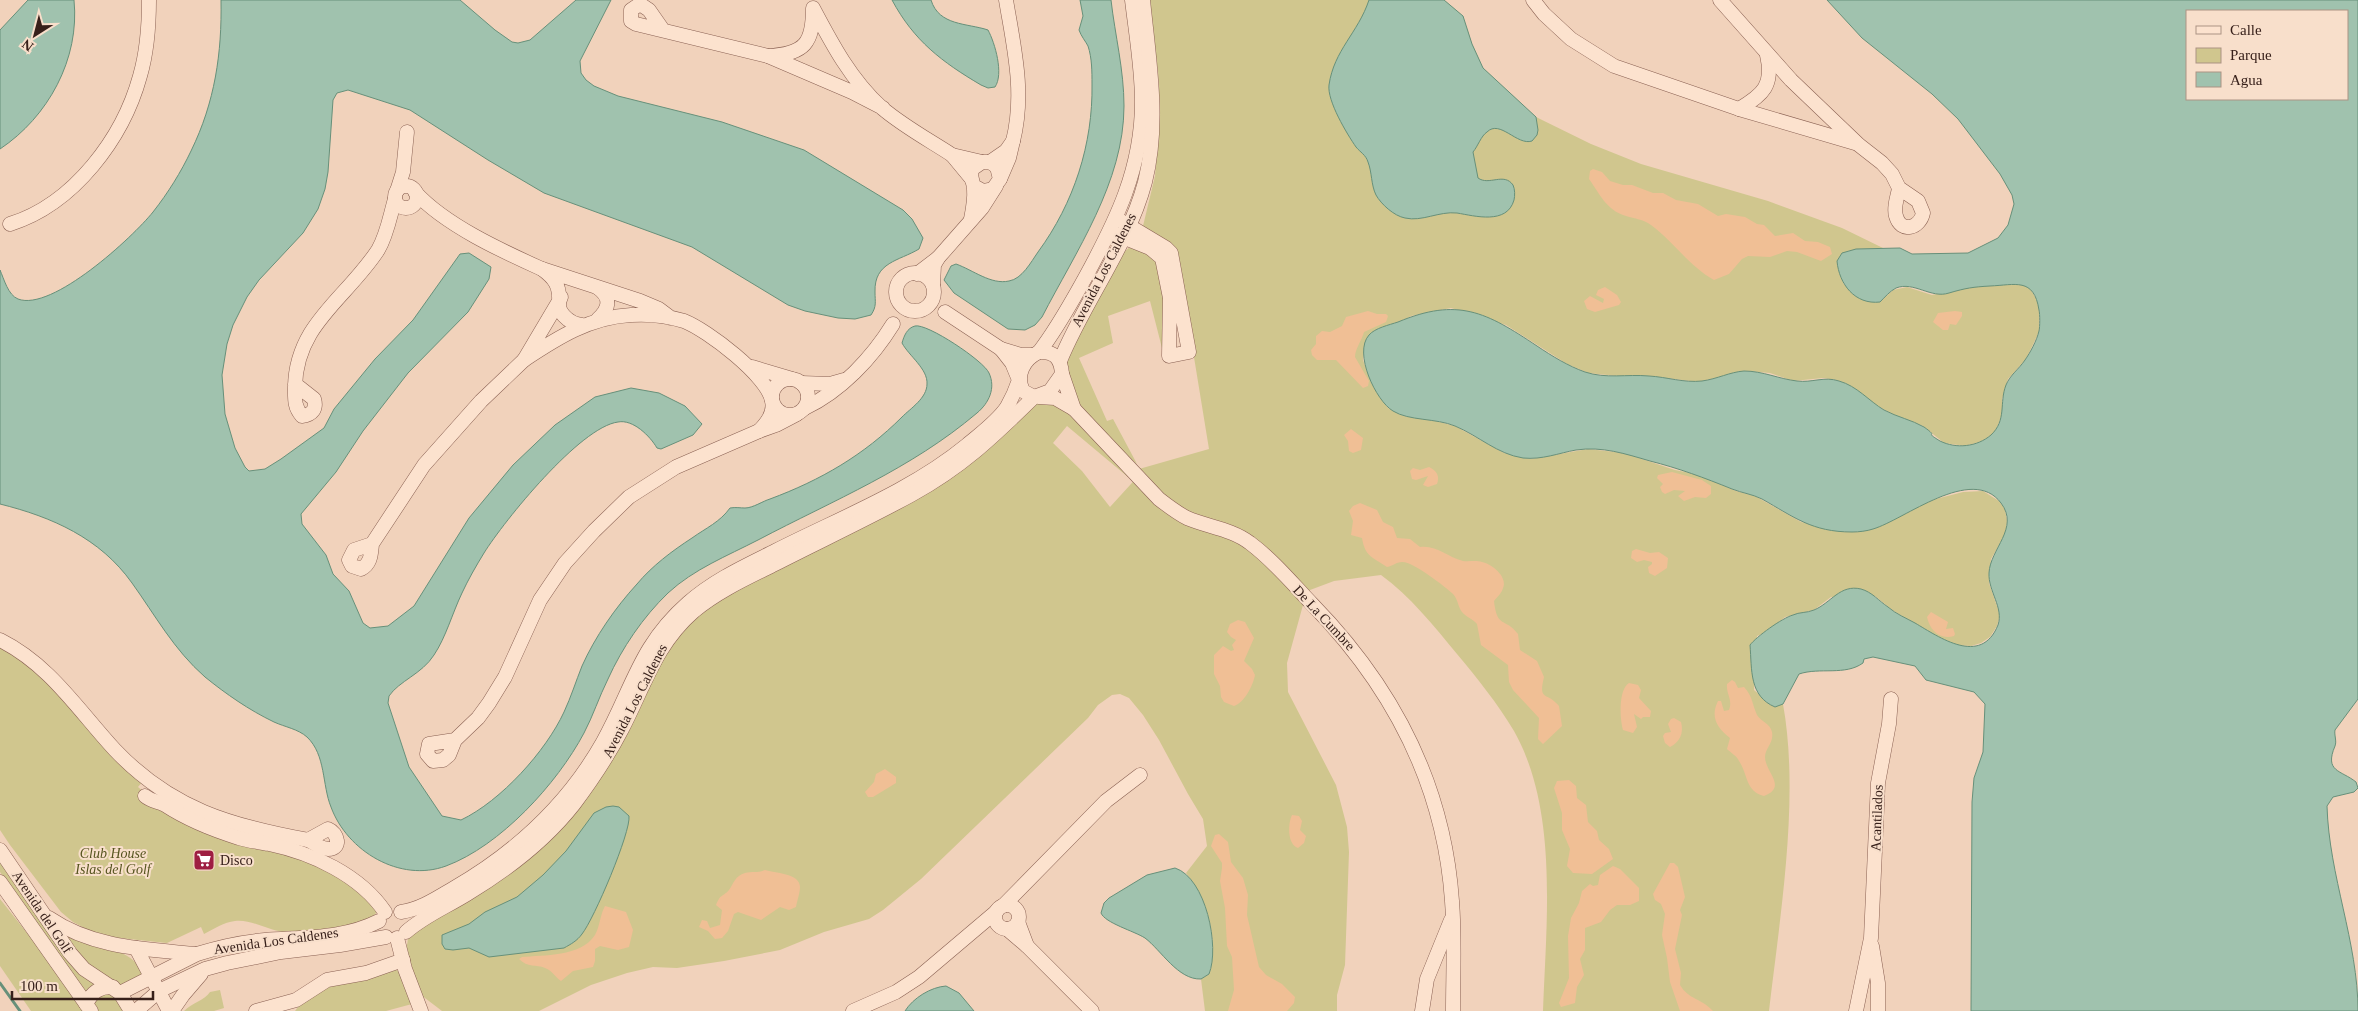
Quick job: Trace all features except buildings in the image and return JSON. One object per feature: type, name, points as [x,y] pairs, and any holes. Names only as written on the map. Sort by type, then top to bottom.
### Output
[{"type":"street","points":[[10,224],[45,209],[72,187],[92,166],[113,136],[129,106],[140,75],[147,41],[149,0]]},
{"type":"street","points":[[893,324],[930,303],[933,290],[934,265],[982,208],[998,182],[1009,158],[1019,118],[1019,70],[1006,0]]},
{"type":"street","name":"Avenida Los Caldenes","points":[[1036,354],[1058,326],[1109,232],[1130,185],[1141,127],[1142,78],[1132,0]]},
{"type":"street","name":"Avenida Los Caldenes","points":[[1061,368],[1070,336],[1126,232],[1145,181],[1152,129],[1151,84],[1143,0]]},
{"type":"street","points":[[1532,0],[1571,39],[1614,66],[1738,109],[1860,144]]},
{"type":"street","points":[[1720,0],[1768,55],[1817,106],[1882,163],[1892,174],[1899,188]]},
{"type":"street","points":[[809,40],[812,31],[812,4]]},
{"type":"street","points":[[812,4],[830,41],[844,63],[863,89],[883,108]]},
{"type":"street","points":[[663,30],[768,56],[807,72],[883,108],[952,155],[978,189],[988,191],[998,182],[999,171],[986,162],[952,155]]},
{"type":"street","points":[[768,56],[783,56],[798,51],[809,40],[816,37],[830,41]]},
{"type":"street","points":[[798,51],[799,63],[807,72]]},
{"type":"street","points":[[1738,109],[1759,96],[1765,88],[1770,72],[1768,55]]},
{"type":"street","points":[[828,82],[841,74],[844,63]]},
{"type":"street","points":[[295,384],[297,364],[308,335],[354,282],[378,249],[389,221],[403,172],[407,132]]},
{"type":"street","points":[[971,219],[972,169],[1006,151],[1013,141]]},
{"type":"street","points":[[403,172],[406,182],[431,206],[469,232],[542,269],[646,304],[671,318]]},
{"type":"street","points":[[396,195],[403,187],[414,190]]},
{"type":"street","points":[[389,221],[416,202],[414,190]]},
{"type":"street","points":[[396,195],[398,205],[409,208],[431,206]]},
{"type":"street","points":[[1116,218],[1126,232],[1162,258],[1176,321]]},
{"type":"street","points":[[1109,232],[1126,232]]},
{"type":"street","points":[[455,740],[478,718],[490,703],[505,677],[540,600],[565,563],[594,531],[630,497],[676,467],[759,431],[776,426],[836,390],[872,354],[893,324],[898,299],[897,287],[900,281],[905,277],[917,274],[938,258]]},
{"type":"street","points":[[542,269],[552,276],[557,284],[560,291],[559,301],[565,316],[576,325],[582,326]]},
{"type":"street","points":[[917,274],[926,277],[945,312],[1002,349],[1010,353],[1053,354],[1061,368],[1074,409]]},
{"type":"street","points":[[524,360],[566,290],[573,286],[584,284]]},
{"type":"street","points":[[598,288],[604,293],[608,304],[608,309],[598,319]]},
{"type":"street","points":[[898,299],[904,308],[945,312]]},
{"type":"street","points":[[372,544],[424,465],[481,401],[524,360],[582,326],[598,319],[632,315],[684,321],[706,334],[746,365],[768,386],[772,400],[777,409],[782,413],[792,415],[801,411],[808,397],[805,386],[796,381],[746,365]]},
{"type":"street","points":[[1002,349],[1012,363],[1023,392],[1036,397],[1055,398],[1074,409]]},
{"type":"street","points":[[1020,380],[1023,366],[1036,354]]},
{"type":"street","points":[[1036,397],[1055,386],[1061,368]]},
{"type":"street","points":[[759,431],[770,416],[774,389],[777,384],[787,379],[830,384],[844,380]]},
{"type":"street","name":"Avenida Los Caldenes","points":[[401,912],[424,905],[487,868],[512,850],[552,812],[591,762],[613,722],[638,666],[658,635],[689,602],[722,578],[896,491],[940,465],[997,418],[1012,398],[1020,380]]},
{"type":"street","name":"Avenida Los Caldenes","points":[[136,1011],[159,991],[205,969],[281,952],[396,936],[466,895],[518,859],[538,842],[572,806],[609,754],[658,652],[671,634],[695,610],[741,581],[945,476],[970,458],[1036,397]]},
{"type":"street","name":"De La Cumbre","points":[[1074,409],[1159,499],[1186,517],[1237,535],[1263,554],[1332,624],[1356,652],[1393,706],[1418,756],[1445,845],[1453,915],[1453,1011]]},
{"type":"street","points":[[0,640],[28,657],[50,675],[115,750],[132,766],[174,798],[198,811],[232,824],[308,840]]},
{"type":"street","name":"Acantilados","points":[[1856,1011],[1871,938],[1878,782],[1889,724],[1891,699]]},
{"type":"street","points":[[853,1011],[896,992],[919,977],[1000,908],[1106,801],[1140,775]]},
{"type":"street","points":[[145,796],[152,802],[161,803],[201,825],[240,839],[284,848],[334,868],[359,884],[382,917],[380,930],[396,936]]},
{"type":"street","name":"Avenida del Golf","points":[[0,850],[77,962],[116,990],[127,1001],[131,1011]]},
{"type":"street","points":[[1012,923],[1028,879]]},
{"type":"street","name":"Avenida del Golf","points":[[0,882],[89,1007]]},
{"type":"street","points":[[1000,908],[1014,907],[1012,923],[1027,946],[1092,1011]]},
{"type":"street","points":[[1000,908],[996,919],[1012,923]]},
{"type":"street","points":[[382,917],[393,910],[401,912],[408,923],[396,936]]},
{"type":"street","name":"De La Cumbre","points":[[1422,1011],[1427,979],[1453,915]]},
{"type":"street","points":[[45,916],[76,934],[97,941],[136,948],[197,954]]},
{"type":"street","name":"Avenida Los Caldenes","points":[[89,1007],[94,992],[106,987],[116,990],[151,977],[197,954],[256,941],[314,938],[367,927],[382,917]]},
{"type":"street","points":[[969,934],[985,926],[1012,923]]},
{"type":"street","points":[[396,936],[402,960],[421,1011]]},
{"type":"street","name":"Acantilados","points":[[1871,938],[1877,968],[1878,1011]]},
{"type":"street","points":[[136,948],[171,1011],[182,995],[205,969]]},
{"type":"street","points":[[256,1011],[292,1005],[327,980],[366,973],[402,960]]},
{"type":"green space","points":[[1148,0],[1444,0],[1463,16],[1472,44],[1483,68],[1536,117],[1591,144],[1641,164],[1768,201],[1842,228],[1883,248],[1848,251],[1843,283],[1855,296],[1880,302],[1893,290],[1907,287],[1932,295],[1978,285],[2019,283],[2030,288],[2039,304],[2039,332],[2026,359],[2008,379],[2002,399],[2004,411],[1995,432],[1983,441],[1965,446],[1944,443],[1923,426],[1894,415],[1877,406],[1847,384],[1836,380],[1823,378],[1793,381],[1770,373],[1747,371],[1698,382],[1650,376],[1617,376],[1588,373],[1567,364],[1506,325],[1451,308],[1411,316],[1364,346],[1363,360],[1372,384],[1388,408],[1404,416],[1455,426],[1504,453],[1531,459],[1588,449],[1624,453],[1675,470],[1696,474],[1736,491],[1755,496],[1801,522],[1846,532],[1856,532],[1892,520],[1928,501],[1963,492],[1983,491],[1999,501],[2005,509],[2006,533],[1991,559],[1989,583],[2000,615],[1997,626],[1990,637],[1981,643],[1971,646],[1955,645],[1941,640],[1892,610],[1875,596],[1831,597],[1814,610],[1785,617],[1767,632],[1757,636],[1754,690],[1774,707],[1783,704],[1788,740],[1790,778],[1783,897],[1769,1011],[1543,1011],[1547,905],[1544,832],[1538,796],[1528,762],[1514,731],[1480,682],[1421,612],[1402,592],[1381,575],[1334,581],[1310,590],[1303,605],[1287,663],[1288,692],[1336,785],[1347,827],[1349,852],[1345,965],[1337,995],[1337,1011],[1205,1011],[1201,979],[1209,974],[1212,961],[1212,934],[1206,908],[1186,873],[1207,846],[1203,819],[1143,715],[1129,698],[1120,694],[1112,695],[1098,705],[1088,718],[921,879],[869,919],[824,932],[780,950],[724,961],[677,968],[653,967],[627,973],[591,985],[539,1011],[442,1011],[421,995],[406,951],[411,933],[504,876],[664,653],[693,620],[709,607],[1036,404],[1043,403],[1063,406],[1131,474],[1128,477],[1067,426],[1053,443],[1082,471],[1110,507],[1141,473],[1139,469],[1209,449],[1177,253],[1143,226],[1155,176],[1160,110],[1158,71]]},
{"type":"green space","points":[[1132,246],[1154,254],[1165,297],[1163,352],[1150,301],[1108,316],[1113,343],[1079,358],[1107,421],[1113,419],[1137,464],[1086,414],[1076,399],[1069,383],[1067,366],[1073,343],[1104,283],[1122,254]]},
{"type":"green space","name":"Club House Islas del Golf","points":[[0,644],[44,675],[144,780],[138,787],[160,806],[285,851],[344,876],[377,911],[372,917],[350,925],[334,929],[292,933],[277,931],[253,923],[235,921],[223,924],[204,934],[201,927],[167,943],[110,937],[92,932],[73,922],[61,912],[0,830]]},
{"type":"green space","points":[[0,860],[96,984],[85,992],[0,872]]},
{"type":"green space","points":[[0,899],[54,967],[84,1011],[31,1011],[0,966]]},
{"type":"green space","points":[[66,935],[110,948],[131,958],[139,965],[144,974],[125,985],[119,984],[88,965]]},
{"type":"green space","points":[[399,971],[412,1004],[386,1011],[295,1011],[303,1002],[327,987],[355,977]]},
{"type":"green space","points":[[104,990],[117,996],[125,1011],[97,1011],[93,1002]]},
{"type":"green space","points":[[220,990],[224,1008],[214,1011],[184,1011],[210,992]]},
{"type":"sand","points":[[1593,169],[1602,172],[1610,181],[1623,185],[1632,185],[1653,193],[1663,193],[1676,200],[1698,204],[1718,216],[1726,214],[1745,217],[1757,224],[1764,225],[1775,236],[1793,233],[1805,241],[1818,242],[1830,247],[1832,254],[1821,261],[1797,252],[1787,251],[1770,257],[1748,256],[1742,259],[1729,274],[1714,280],[1697,268],[1651,225],[1642,220],[1619,213],[1608,206],[1589,179],[1590,171]]},
{"type":"sand","points":[[1605,287],[1617,295],[1621,302],[1619,305],[1595,312],[1587,309],[1584,301],[1590,296],[1603,303],[1604,299],[1596,295],[1598,290]]},
{"type":"sand","points":[[1368,311],[1388,316],[1386,322],[1364,332],[1356,351],[1355,357],[1369,381],[1368,386],[1363,388],[1336,360],[1317,360],[1312,355],[1311,350],[1316,344],[1316,336],[1322,331],[1330,332],[1342,326],[1346,317]]},
{"type":"sand","points":[[1962,312],[1962,316],[1956,325],[1950,324],[1948,330],[1943,330],[1933,322],[1938,313]]},
{"type":"sand","points":[[1351,429],[1363,438],[1361,450],[1353,453],[1349,451],[1348,441],[1344,435]]},
{"type":"sand","points":[[1429,467],[1437,474],[1437,484],[1428,487],[1423,485],[1428,476],[1416,480],[1412,479],[1410,471],[1413,468],[1420,470]]},
{"type":"sand","points":[[1672,472],[1702,480],[1711,486],[1711,494],[1706,498],[1695,497],[1684,501],[1678,496],[1685,491],[1674,490],[1665,494],[1660,487],[1663,484],[1657,478],[1658,475]]},
{"type":"sand","points":[[1360,503],[1377,510],[1383,522],[1393,527],[1397,538],[1410,539],[1420,547],[1437,549],[1463,561],[1486,563],[1501,575],[1504,584],[1503,588],[1494,601],[1497,616],[1518,634],[1520,650],[1537,661],[1544,677],[1543,693],[1559,706],[1562,726],[1543,744],[1538,739],[1539,718],[1513,690],[1509,682],[1508,665],[1481,645],[1477,624],[1462,612],[1453,594],[1429,575],[1407,563],[1400,562],[1387,567],[1368,553],[1362,538],[1351,535],[1353,521],[1349,511],[1353,506]]},
{"type":"sand","points":[[1636,549],[1650,553],[1659,552],[1668,558],[1667,568],[1655,576],[1649,573],[1648,567],[1652,562],[1644,560],[1637,562],[1631,558],[1632,551]]},
{"type":"sand","points":[[1931,612],[1948,622],[1946,629],[1953,628],[1954,636],[1944,637],[1933,630],[1927,617]]},
{"type":"sand","points":[[1238,620],[1245,622],[1254,638],[1244,661],[1255,675],[1248,694],[1234,706],[1224,702],[1221,697],[1220,686],[1214,674],[1214,655],[1223,646],[1231,651],[1234,650],[1232,645],[1236,640],[1227,632],[1230,624]]},
{"type":"sand","points":[[1732,680],[1738,688],[1744,687],[1751,697],[1757,715],[1772,732],[1772,739],[1765,757],[1775,784],[1771,792],[1764,796],[1758,794],[1750,786],[1738,759],[1727,749],[1730,738],[1716,722],[1715,712],[1718,701],[1721,701],[1724,711],[1729,710],[1730,703],[1727,684]]},
{"type":"sand","points":[[1629,683],[1638,685],[1641,690],[1639,698],[1651,711],[1650,717],[1643,717],[1641,719],[1634,714],[1637,727],[1633,733],[1623,730],[1621,719],[1621,698],[1625,687]]},
{"type":"sand","points":[[1674,718],[1681,722],[1682,726],[1679,740],[1670,747],[1665,743],[1663,736],[1665,733],[1671,732],[1668,724]]},
{"type":"sand","points":[[885,769],[896,777],[896,783],[873,797],[868,797],[865,792],[874,782],[876,774]]},
{"type":"sand","points":[[1569,780],[1576,786],[1577,798],[1586,805],[1588,822],[1597,831],[1599,840],[1609,849],[1613,859],[1592,874],[1573,873],[1567,866],[1570,849],[1562,830],[1562,813],[1554,788],[1557,781]]},
{"type":"sand","points":[[1292,815],[1299,816],[1302,821],[1300,830],[1306,836],[1304,843],[1298,848],[1294,846],[1290,838],[1289,828]]},
{"type":"sand","points":[[1219,834],[1228,842],[1231,862],[1243,878],[1248,895],[1247,915],[1259,967],[1266,975],[1282,984],[1295,997],[1294,1003],[1287,1011],[1228,1011],[1234,990],[1232,957],[1227,946],[1225,908],[1220,881],[1222,863],[1211,846],[1215,835]]},
{"type":"sand","points":[[1670,863],[1674,863],[1678,867],[1685,897],[1680,910],[1682,915],[1675,949],[1681,973],[1680,985],[1687,994],[1713,1011],[1680,1011],[1670,982],[1662,935],[1665,914],[1661,904],[1655,900],[1653,894]]},
{"type":"sand","points":[[1613,866],[1620,869],[1639,888],[1639,901],[1630,905],[1617,905],[1610,910],[1601,922],[1585,928],[1585,950],[1580,959],[1584,975],[1577,987],[1575,1003],[1561,1007],[1559,1003],[1569,978],[1568,936],[1571,918],[1579,903],[1582,891],[1590,884],[1593,886],[1598,885],[1600,875]]},
{"type":"sand","points":[[765,870],[786,874],[799,882],[800,889],[796,907],[789,910],[780,907],[761,920],[738,912],[734,914],[728,931],[722,938],[715,939],[708,931],[699,927],[702,920],[707,921],[710,928],[720,925],[722,910],[716,905],[739,876],[745,873]]},
{"type":"sand","points":[[605,906],[626,912],[633,930],[629,947],[618,950],[600,946],[595,949],[593,967],[573,971],[561,981],[548,969],[526,964],[519,959],[522,957],[561,954],[581,947],[595,935]]},
{"type":"water","points":[[28,0],[74,0],[75,22],[72,44],[66,65],[46,103],[33,121],[0,149],[0,30]]},
{"type":"water","points":[[221,0],[460,0],[495,30],[512,42],[518,43],[530,40],[576,0],[611,0],[580,61],[581,73],[586,80],[594,86],[618,96],[722,122],[804,150],[903,210],[912,219],[923,238],[919,249],[883,268],[876,282],[875,306],[871,315],[855,319],[838,318],[805,311],[788,305],[692,247],[544,193],[410,110],[348,90],[337,93],[333,100],[328,172],[325,189],[318,209],[303,233],[259,280],[247,297],[233,325],[227,344],[222,375],[225,414],[235,448],[245,467],[249,471],[265,469],[324,428],[334,409],[375,359],[413,320],[460,254],[469,253],[491,267],[489,279],[468,312],[408,373],[363,431],[336,472],[301,514],[302,524],[326,555],[333,574],[349,591],[363,623],[370,628],[388,626],[414,606],[469,518],[513,465],[555,425],[595,397],[631,388],[659,393],[685,406],[702,424],[693,435],[661,449],[657,448],[640,429],[629,423],[618,422],[602,428],[564,457],[525,499],[484,553],[464,588],[442,641],[429,662],[389,696],[388,703],[409,767],[442,816],[461,820],[491,801],[521,774],[546,743],[556,727],[587,655],[599,634],[629,593],[656,565],[677,548],[717,521],[730,508],[755,506],[807,484],[841,465],[888,431],[918,402],[924,394],[927,384],[921,368],[902,343],[908,330],[915,326],[921,327],[942,336],[967,352],[985,367],[991,379],[990,395],[985,405],[952,433],[926,451],[871,482],[711,564],[678,584],[650,612],[627,644],[573,753],[543,792],[506,829],[487,844],[466,857],[446,866],[429,870],[411,870],[377,859],[362,849],[349,837],[331,807],[318,752],[307,737],[256,712],[229,696],[205,677],[174,644],[119,567],[90,542],[56,523],[0,504],[0,270],[9,290],[18,299],[33,300],[51,294],[91,270],[128,238],[153,212],[183,167],[206,114],[218,58]]},
{"type":"water","points":[[892,0],[931,0],[940,15],[947,19],[988,30],[996,50],[999,67],[998,81],[995,87],[988,88],[981,85],[954,68],[930,49],[910,27]]},
{"type":"water","points":[[1080,0],[1111,0],[1124,93],[1122,134],[1116,162],[1096,215],[1042,317],[1035,325],[1025,330],[1008,329],[954,293],[944,280],[951,266],[956,264],[996,281],[1014,280],[1029,265],[1062,214],[1079,172],[1085,151],[1091,106],[1091,60],[1088,46],[1079,30],[1083,16]]},
{"type":"water","points":[[1369,0],[1444,0],[1463,16],[1472,44],[1483,68],[1536,117],[1538,130],[1537,135],[1532,141],[1526,142],[1503,130],[1492,129],[1483,136],[1473,152],[1478,178],[1487,181],[1501,179],[1509,181],[1513,185],[1515,192],[1514,200],[1505,213],[1498,216],[1481,217],[1450,213],[1411,219],[1397,215],[1388,209],[1376,195],[1367,160],[1343,126],[1329,92],[1329,85],[1336,62],[1359,22]]},
{"type":"water","points":[[1827,0],[2358,0],[2358,699],[2335,730],[2336,744],[2332,761],[2333,766],[2356,782],[2358,788],[2354,792],[2333,797],[2327,806],[2333,858],[2349,934],[2357,985],[2358,1011],[1971,1011],[1972,802],[1974,778],[1983,752],[1985,704],[1974,692],[1926,680],[1915,666],[1873,657],[1864,659],[1863,663],[1848,669],[1799,674],[1783,704],[1775,707],[1760,696],[1756,689],[1752,673],[1750,645],[1782,620],[1795,614],[1814,610],[1841,592],[1854,588],[1869,592],[1894,612],[1947,641],[1971,647],[1991,638],[1998,625],[1999,612],[1989,580],[1989,573],[1994,555],[2006,530],[2007,521],[2006,512],[2001,503],[1988,493],[1973,489],[1956,492],[1938,498],[1886,524],[1860,532],[1826,529],[1804,522],[1754,496],[1681,470],[1623,453],[1586,449],[1537,458],[1514,456],[1496,449],[1448,423],[1399,414],[1386,406],[1374,387],[1365,364],[1365,343],[1369,335],[1378,329],[1419,314],[1438,310],[1455,310],[1471,312],[1502,324],[1566,364],[1593,374],[1649,376],[1695,381],[1708,380],[1744,371],[1758,372],[1797,381],[1834,380],[1852,386],[1884,410],[1924,427],[1932,436],[1946,444],[1966,446],[1985,439],[1991,435],[1999,423],[2004,392],[2008,381],[2027,357],[2038,335],[2040,327],[2039,312],[2033,292],[2022,285],[2015,284],[1974,287],[1942,294],[1903,286],[1894,289],[1880,302],[1871,302],[1863,300],[1850,291],[1841,278],[1838,269],[1837,261],[1842,253],[1856,249],[1900,248],[1912,254],[1968,253],[1998,238],[2008,225],[2014,204],[2012,195],[2000,174],[1958,119],[1932,94],[1862,38]]},
{"type":"water","points":[[613,806],[619,807],[629,816],[628,825],[611,875],[595,911],[588,925],[576,940],[564,948],[489,957],[469,948],[445,949],[442,944],[442,935],[469,924],[485,912],[517,897],[543,875],[566,851],[594,813]]},
{"type":"water","points":[[1175,868],[1186,874],[1195,885],[1208,915],[1213,947],[1212,962],[1209,974],[1201,979],[1185,975],[1177,970],[1145,938],[1108,920],[1101,913],[1104,903],[1109,898],[1147,875]]},
{"type":"water","points":[[946,986],[959,993],[974,1011],[905,1011],[908,1006],[923,994],[934,988]]},
{"type":"waterway","points":[[0,983],[20,1011]]},
{"type":"place","name":"Disco","points":[[204,860]]}]
